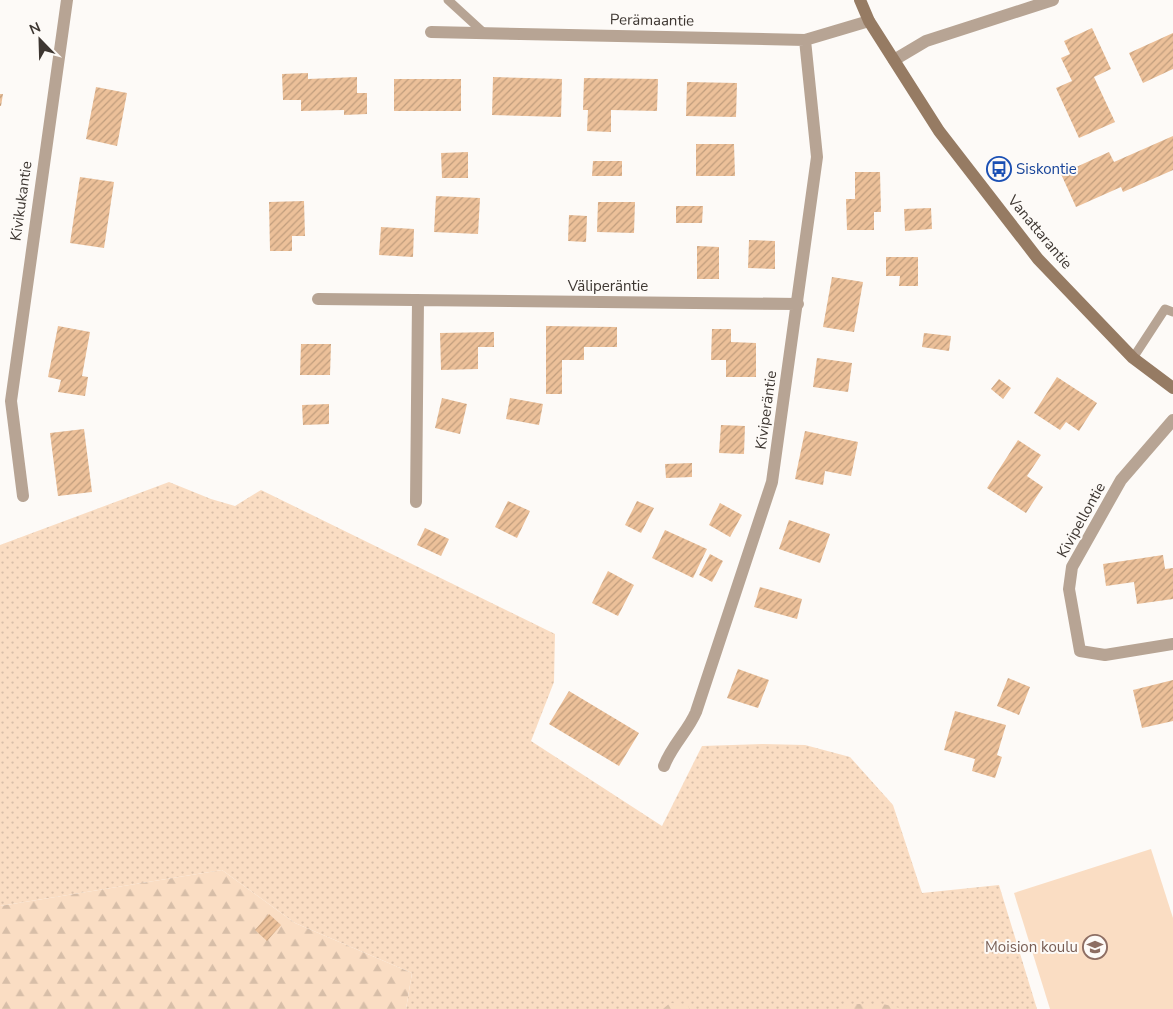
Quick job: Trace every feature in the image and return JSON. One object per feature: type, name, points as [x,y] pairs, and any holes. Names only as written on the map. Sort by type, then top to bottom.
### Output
[{"type":"street","name":"Kivikukantie","points":[[23,496],[5,402],[67,0]]},
{"type":"street","name":"Vanattarantie","points":[[860,0],[869,21],[939,131],[1038,259],[1133,358],[1173,388]]},
{"type":"street","points":[[894,60],[926,41],[1053,0]]},
{"type":"street","name":"Perämaantie","points":[[431,32],[805,40],[869,21]]},
{"type":"street","name":"Kiviperäntie","points":[[664,766],[670,751],[691,724],[696,712],[772,482],[817,157],[805,40]]},
{"type":"street","name":"Väliperäntie","points":[[318,299],[798,304]]},
{"type":"street","points":[[416,502],[418,300]]},
{"type":"street","name":"Kivipellontie","points":[[1173,420],[1117,488],[1072,567],[1069,589],[1080,651],[1105,655],[1173,644]]},
{"type":"lane","points":[[448,0],[483,32]]},
{"type":"lane","points":[[1133,358],[1165,309],[1173,312]]},
{"type":"green space","points":[[169,482],[211,499],[235,506],[261,490],[555,634],[554,682],[531,741],[662,826],[702,746],[805,745],[850,757],[893,805],[922,893],[999,885],[1037,1009],[406,1009],[412,973],[295,923],[222,870],[0,906],[0,545]]},
{"type":"green space","name":"Moision koulu","points":[[1151,849],[1173,918],[1173,1009],[1050,1009],[1014,893]]},
{"type":"green space","points":[[222,870],[295,923],[412,973],[406,1009],[0,1009],[0,906]]},
{"type":"green space","points":[[670,1003],[686,1004],[690,1009],[663,1009]]},
{"type":"green space","points":[[852,1004],[883,1004],[904,1009],[840,1009]]},
{"type":"building","points":[[1092,28],[1111,69],[1094,77],[1115,122],[1079,138],[1056,88],[1072,81],[1061,58],[1070,54],[1064,41]]},
{"type":"building","points":[[1173,33],[1173,69],[1143,83],[1129,53]]},
{"type":"building","points":[[308,73],[308,79],[357,77],[357,93],[367,93],[367,114],[344,115],[344,110],[301,111],[301,100],[283,100],[282,74]]},
{"type":"building","points":[[493,77],[562,79],[561,117],[492,115]]},
{"type":"building","points":[[584,78],[658,79],[657,111],[611,110],[611,132],[587,131],[588,110],[583,110]]},
{"type":"building","points":[[394,79],[461,79],[461,111],[394,111]]},
{"type":"building","points":[[687,82],[737,83],[736,117],[686,116]]},
{"type":"building","points":[[96,87],[127,93],[117,146],[86,139]]},
{"type":"building","points":[[0,94],[3,94],[1,106],[0,106]]},
{"type":"building","points":[[1173,136],[1173,170],[1123,192],[1121,187],[1076,207],[1061,174],[1109,152],[1114,162]]},
{"type":"building","points":[[696,144],[734,144],[735,176],[696,176]]},
{"type":"building","points":[[468,152],[468,178],[442,178],[441,153]]},
{"type":"building","points":[[593,161],[622,161],[622,176],[592,176]]},
{"type":"building","points":[[855,172],[880,172],[881,212],[874,212],[874,230],[847,230],[846,199],[855,199]]},
{"type":"building","points":[[80,177],[114,182],[104,248],[70,243]]},
{"type":"building","points":[[436,196],[480,198],[478,234],[434,232]]},
{"type":"building","points":[[304,201],[305,236],[292,236],[292,251],[270,251],[269,202]]},
{"type":"building","points":[[598,202],[635,202],[634,233],[597,232]]},
{"type":"building","points":[[676,206],[703,206],[702,223],[676,223]]},
{"type":"building","points":[[931,208],[932,229],[905,231],[904,209]]},
{"type":"building","points":[[569,215],[587,216],[586,242],[568,241]]},
{"type":"building","points":[[381,227],[414,229],[413,257],[379,255]]},
{"type":"building","points":[[749,240],[775,241],[775,269],[748,268]]},
{"type":"building","points":[[697,246],[719,247],[719,279],[697,279]]},
{"type":"building","points":[[886,257],[918,257],[918,286],[899,286],[900,276],[886,276]]},
{"type":"building","points":[[832,277],[863,282],[854,332],[823,327]]},
{"type":"building","points":[[58,326],[90,332],[82,376],[88,377],[85,396],[58,392],[61,380],[48,377]]},
{"type":"building","points":[[546,326],[617,327],[617,347],[584,347],[584,360],[562,360],[562,394],[546,394]]},
{"type":"building","points":[[712,329],[731,329],[731,342],[756,343],[756,377],[726,377],[726,360],[711,360]]},
{"type":"building","points":[[494,332],[494,347],[478,347],[478,369],[441,370],[440,333]]},
{"type":"building","points":[[924,333],[951,336],[949,351],[922,347]]},
{"type":"building","points":[[301,344],[331,344],[330,375],[300,375]]},
{"type":"building","points":[[817,358],[852,363],[848,392],[813,387]]},
{"type":"building","points":[[1057,377],[1097,403],[1079,431],[1066,422],[1060,430],[1034,413]]},
{"type":"building","points":[[999,379],[1011,388],[1003,399],[991,389]]},
{"type":"building","points":[[442,398],[467,404],[460,434],[435,428]]},
{"type":"building","points":[[510,398],[543,404],[539,425],[506,419]]},
{"type":"building","points":[[329,404],[329,424],[303,425],[302,405]]},
{"type":"building","points":[[721,425],[745,426],[744,454],[719,453]]},
{"type":"building","points":[[84,429],[92,492],[58,496],[50,433]]},
{"type":"building","points":[[805,431],[858,442],[851,476],[825,471],[823,485],[795,479]]},
{"type":"building","points":[[1018,440],[1041,455],[1027,476],[1043,487],[1026,513],[987,488]]},
{"type":"building","points":[[692,463],[692,477],[666,478],[665,464]]},
{"type":"building","points":[[508,501],[530,511],[517,538],[495,527]]},
{"type":"building","points":[[637,501],[654,508],[641,533],[625,525]]},
{"type":"building","points":[[720,503],[742,515],[730,537],[709,525]]},
{"type":"building","points":[[789,520],[830,534],[820,563],[779,549]]},
{"type":"building","points":[[425,528],[449,539],[441,556],[417,545]]},
{"type":"building","points":[[665,530],[707,549],[693,578],[652,558]]},
{"type":"building","points":[[710,554],[723,561],[712,582],[699,575]]},
{"type":"building","points":[[1163,555],[1165,569],[1173,568],[1173,599],[1137,604],[1134,582],[1106,586],[1103,564]]},
{"type":"building","points":[[608,571],[634,585],[618,616],[592,603]]},
{"type":"building","points":[[760,587],[802,599],[797,619],[754,607]]},
{"type":"building","points":[[738,669],[769,680],[758,708],[727,698]]},
{"type":"building","points":[[1008,678],[1030,687],[1019,715],[997,706]]},
{"type":"building","points":[[1173,680],[1173,721],[1142,728],[1133,690]]},
{"type":"building","points":[[569,691],[639,733],[619,766],[549,724]]},
{"type":"building","points":[[955,711],[1006,725],[997,755],[1002,757],[995,778],[972,771],[975,759],[944,750]]},
{"type":"building","points":[[269,914],[281,925],[267,941],[255,930]]},
{"type":"place","name":"Siskontie","points":[[999,169]]},
{"type":"place","name":"Moision koulu","points":[[1095,947]]}]
